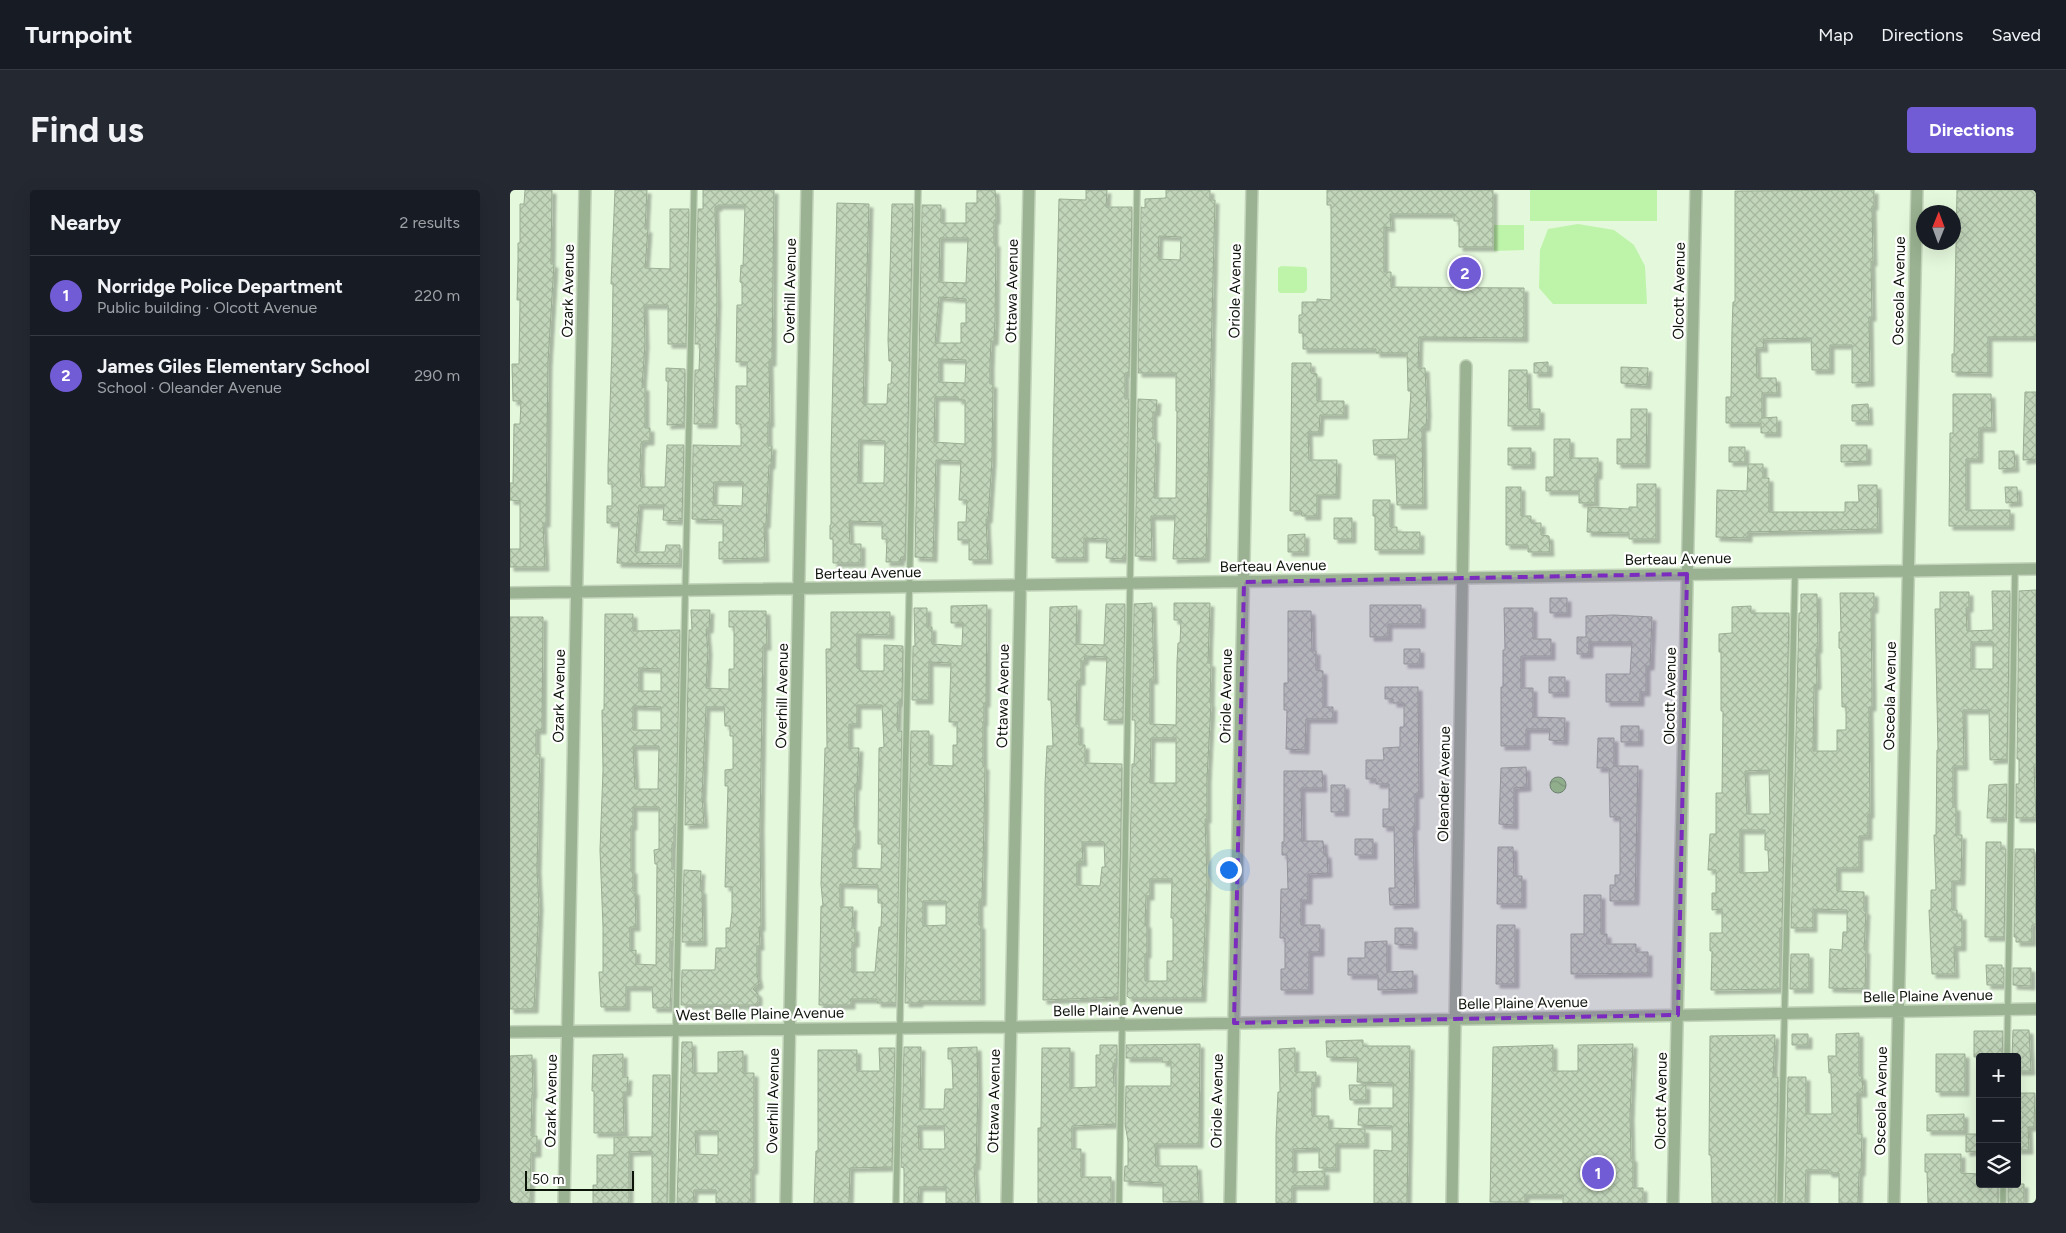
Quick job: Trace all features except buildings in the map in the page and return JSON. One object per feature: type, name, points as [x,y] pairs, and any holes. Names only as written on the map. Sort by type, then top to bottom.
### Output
[{"type":"street","name":"Ozark Avenue","points":[[564,1203],[585,190]]},
{"type":"street","name":"Overhill Avenue","points":[[786,1203],[807,190]]},
{"type":"street","name":"Ottawa Avenue","points":[[1007,1203],[1029,190]]},
{"type":"street","name":"Oriole Avenue","points":[[1230,1203],[1252,190]]},
{"type":"street","name":"Olcott Avenue","points":[[1673,1203],[1696,190]]},
{"type":"street","name":"Osceola Avenue","points":[[1894,1203],[1917,190]]},
{"type":"street","name":"Oleander Avenue","points":[[1452,1203],[1466,366]]},
{"type":"street","name":"Berteau Avenue","points":[[510,593],[2036,569]]},
{"type":"street","name":"Belle Plaine Avenue","points":[[1011,1027],[2036,1009]]},
{"type":"street","name":"West Belle Plaine Avenue","points":[[510,1032],[1011,1027]]},
{"type":"lane","points":[[672,1203],[694,190]]},
{"type":"lane","points":[[896,1203],[918,190]]},
{"type":"lane","points":[[1118,1203],[1137,190]]},
{"type":"lane","points":[[2007,1053],[2016,569]]},
{"type":"lane","points":[[1780,1203],[1795,572]]},
{"type":"lane","points":[[2003,1188],[2003,1203]]},
{"type":"highlighted area","points":[[1687,574],[1678,1015],[1234,1023],[1244,582]]},
{"type":"shaded area","points":[[1530,190],[1657,190],[1657,221],[1530,221]]},
{"type":"shaded area","points":[[1578,224],[1614,230],[1634,245],[1645,266],[1647,304],[1553,304],[1539,288],[1540,250],[1548,229]]},
{"type":"shaded area","points":[[1494,225],[1524,225],[1524,250],[1494,251]]},
{"type":"shaded area","points":[[1281,266],[1305,267],[1307,269],[1307,290],[1304,293],[1280,293],[1278,291],[1278,268]]},
{"type":"water","points":[[1558,777],[1564,779],[1566,785],[1564,791],[1558,793],[1552,791],[1550,785],[1552,779]]},
{"type":"place","name":"James Giles Elementary School","points":[[1465,273]]},
{"type":"place","name":"Norridge Police Department","points":[[1598,1173]]}]
